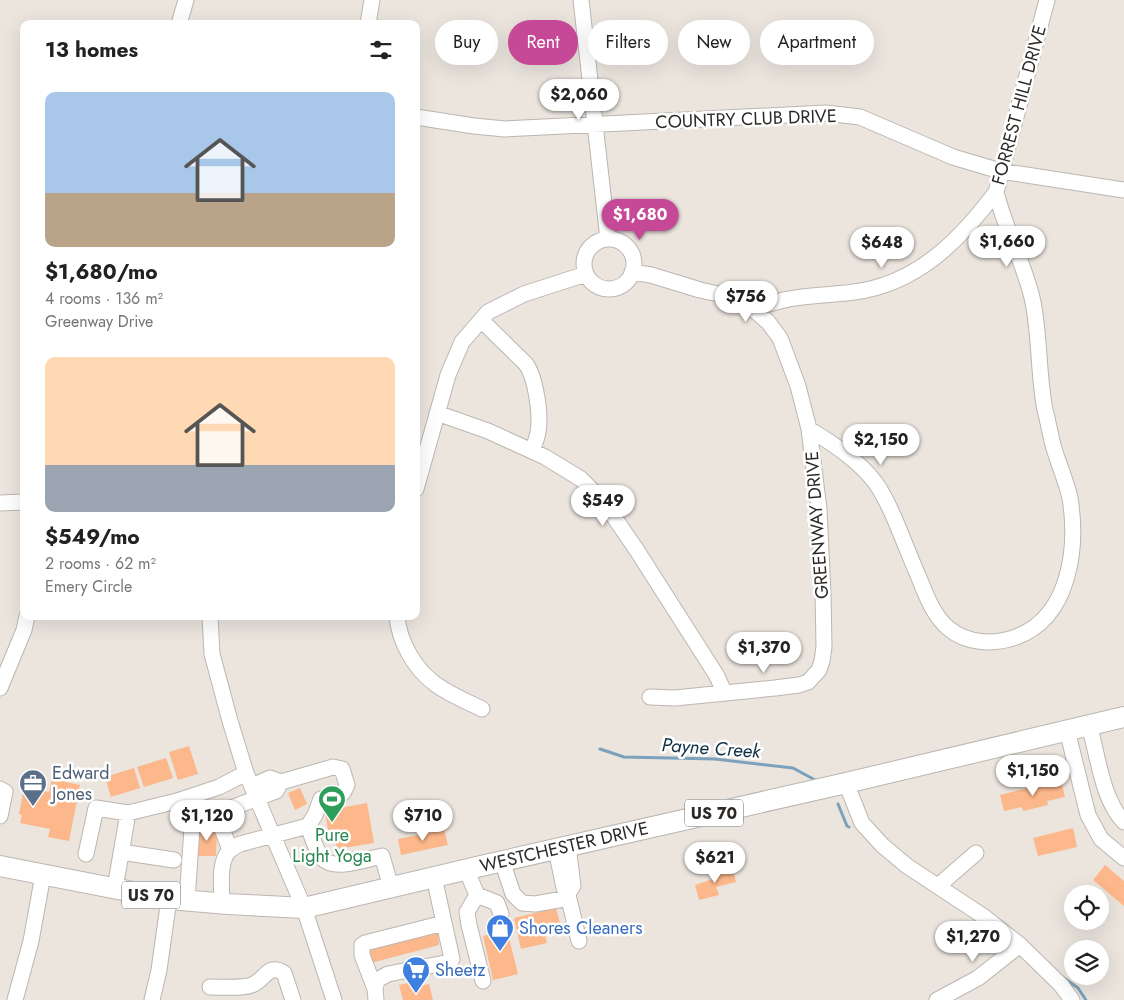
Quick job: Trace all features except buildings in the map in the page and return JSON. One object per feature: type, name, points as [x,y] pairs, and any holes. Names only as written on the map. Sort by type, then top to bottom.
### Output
[{"type":"main road","name":"WESTCHESTER DRIVE","points":[[0,866],[178,900],[304,908],[1124,717]]},
{"type":"street","points":[[180,20],[186,0]]},
{"type":"street","points":[[369,20],[372,0]]},
{"type":"street","points":[[581,0],[608,240]]},
{"type":"street","name":"FORREST HILL DRIVE","points":[[809,430],[857,463],[875,482],[888,505],[930,604],[940,620],[958,636],[987,642],[1005,641],[1032,629],[1052,609],[1064,585],[1069,565],[1072,528],[1070,499],[1053,445],[1041,389],[1033,300],[1022,265],[1000,209],[996,192],[1000,171],[1047,0]]},
{"type":"street","name":"COUNTRY CLUB DRIVE","points":[[420,118],[505,129],[826,113],[842,114],[878,123],[913,141],[953,157],[1000,171],[1124,190]]},
{"type":"street","points":[[752,309],[789,299],[856,292],[878,287],[902,278],[935,259],[954,243],[996,192]]},
{"type":"street","points":[[608,240],[616,240],[632,256],[634,264],[632,272],[622,286],[614,289],[597,287],[586,274],[584,258],[593,245],[608,240]]},
{"type":"street","name":"GREENWAY DRIVE","points":[[632,272],[651,275],[700,290],[728,296],[752,309],[768,322],[780,338],[798,386],[809,430],[819,509],[823,602],[822,660],[819,670],[808,682],[799,685],[675,698],[650,697]]},
{"type":"street","points":[[420,475],[448,375],[462,342],[488,312],[524,294],[586,274]]},
{"type":"street","points":[[481,320],[532,372],[539,418],[539,430],[532,451]]},
{"type":"street","points":[[437,413],[488,431],[545,457],[580,479],[603,501],[667,597],[717,676],[724,692]]},
{"type":"street","points":[[0,503],[20,502]]},
{"type":"street","points":[[0,688],[24,630],[26,620]]},
{"type":"street","points":[[210,620],[212,654],[230,720],[252,786],[304,908],[334,1000]]},
{"type":"street","points":[[398,620],[403,643],[417,667],[434,683],[482,709]]},
{"type":"street","points":[[1089,725],[1110,802],[1124,822]]},
{"type":"street","points":[[1067,730],[1088,815],[1101,839],[1124,858]]},
{"type":"street","points":[[152,1000],[178,900],[192,828],[196,822],[216,814],[252,786],[270,778],[281,782],[333,767],[342,769],[347,785],[343,793],[321,799]]},
{"type":"street","points":[[222,904],[222,876],[225,858],[230,850],[240,844],[308,826],[315,815],[321,799],[312,773]]},
{"type":"street","points":[[86,854],[96,808],[128,813],[177,801],[219,787],[236,777],[252,786]]},
{"type":"street","points":[[846,783],[862,823],[882,845],[907,866],[983,916],[1020,945],[1061,985],[1072,1000]]},
{"type":"street","points":[[0,789],[5,792],[0,816]]},
{"type":"street","points":[[115,888],[128,813]]},
{"type":"street","points":[[216,814],[230,850]]},
{"type":"street","points":[[308,826],[317,849],[324,860],[335,864],[346,864],[382,856],[391,887]]},
{"type":"street","points":[[502,861],[513,894],[522,903],[535,904],[564,899],[573,886],[562,847]]},
{"type":"street","points":[[121,852],[174,860]]},
{"type":"street","points":[[938,886],[976,853]]},
{"type":"street","points":[[466,869],[476,895],[497,903],[501,914]]},
{"type":"street","points":[[15,1000],[31,941],[43,875]]},
{"type":"street","points":[[375,995],[377,980],[388,974],[450,962],[452,958],[434,877]]},
{"type":"street","points":[[569,894],[579,941]]},
{"type":"street","points":[[476,895],[467,912],[483,981]]},
{"type":"street","points":[[375,995],[362,954],[362,946],[365,942],[444,923]]},
{"type":"street","points":[[937,1000],[978,978],[1020,945]]},
{"type":"street","points":[[210,987],[251,986],[259,982],[269,971],[276,969],[284,973],[293,1000]]},
{"type":"waterway","name":"Payne Creek","points":[[600,749],[624,757],[715,759],[793,768],[817,781]]},
{"type":"waterway","name":"Payne Creek","points":[[838,804],[849,827]]},
{"type":"waterway","name":"Payne Creek","points":[[1074,985],[1086,1000]]},
{"type":"place","name":"Edward Jones","points":[[33,807]]},
{"type":"place","name":"Pure Light Yoga","points":[[332,823]]},
{"type":"place","name":"Shores Cleaners","points":[[500,952]]},
{"type":"place","name":"Sheetz","points":[[416,994]]}]
